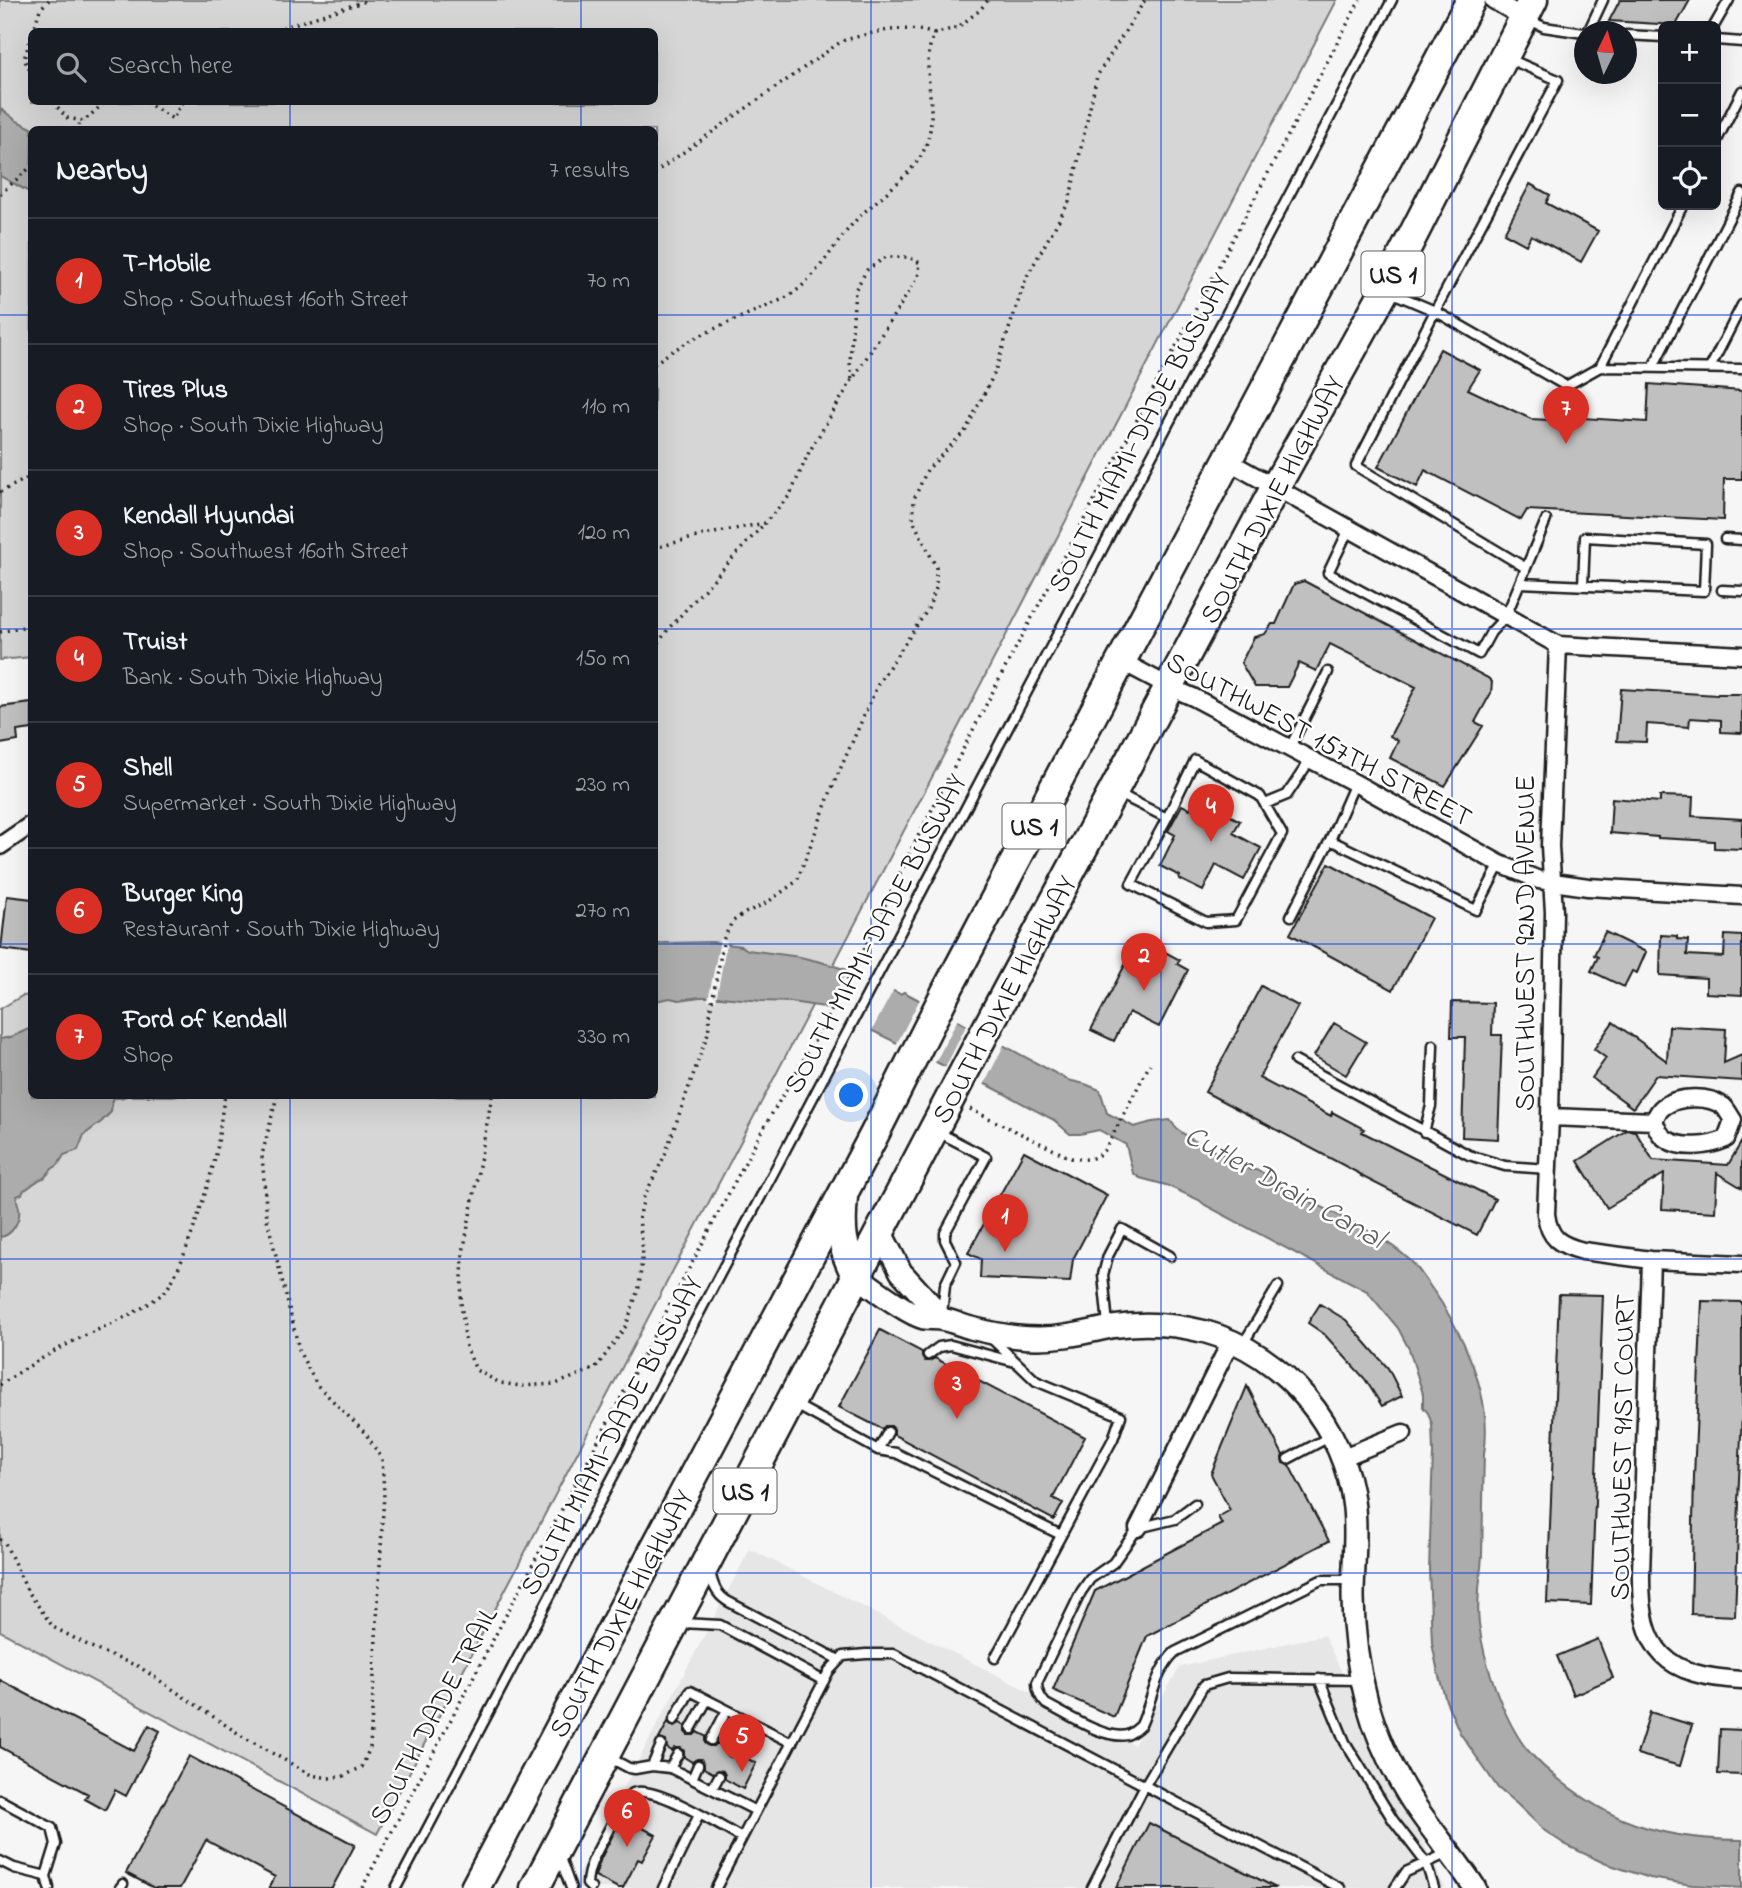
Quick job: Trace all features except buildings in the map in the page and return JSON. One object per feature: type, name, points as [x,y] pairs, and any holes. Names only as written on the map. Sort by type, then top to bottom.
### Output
[{"type":"highway","name":"SOUTH DIXIE HIGHWAY","points":[[479,1887],[874,1135],[946,992],[1471,0]]},
{"type":"highway","name":"SOUTH DIXIE HIGHWAY","points":[[535,1888],[995,1013],[1275,488],[1385,290],[1529,9]]},
{"type":"highway","points":[[843,1191],[843,1237],[847,1259],[858,1276]]},
{"type":"street","points":[[1493,0],[1529,9]]},
{"type":"street","points":[[1228,461],[1558,645],[1742,655]]},
{"type":"street","name":"SOUTHWEST 92ND AVENUE","points":[[1558,645],[1550,846],[1553,883],[1546,1214],[1550,1232],[1556,1239],[1572,1248],[1651,1260]]},
{"type":"street","name":"SOUTHWEST 157TH STREET","points":[[1121,661],[1355,783],[1500,864],[1539,880],[1588,887],[1742,896]]},
{"type":"street","points":[[0,846],[28,827]]},
{"type":"street","points":[[1690,1099],[1706,1100],[1724,1107],[1733,1120],[1726,1139],[1713,1145],[1693,1146],[1668,1141],[1659,1133],[1654,1121],[1662,1108],[1677,1100],[1690,1099]]},
{"type":"street","points":[[1550,1117],[1654,1121]]},
{"type":"street","points":[[880,1231],[901,1272],[941,1319]]},
{"type":"street","points":[[1651,1260],[1742,1264]]},
{"type":"street","name":"SOUTHWEST 91ST COURT","points":[[1651,1260],[1641,1582],[1643,1615],[1649,1635],[1666,1660],[1684,1671],[1742,1680]]},
{"type":"street","points":[[858,1276],[924,1318],[941,1319],[1022,1338],[1065,1336],[1144,1324],[1177,1327],[1205,1332],[1237,1344],[1287,1377],[1309,1401],[1331,1436],[1348,1477],[1355,1526],[1354,1635],[1368,1705],[1398,1777],[1429,1826],[1451,1852],[1475,1888]]},
{"type":"street","points":[[1138,1528],[1237,1344]]},
{"type":"street","points":[[1341,1458],[1403,1433]]},
{"type":"lane","name":"SOUTH MIAMI-DADE BUSWAY","points":[[396,1888],[1392,0]]},
{"type":"lane","points":[[1592,21],[1603,0]]},
{"type":"lane","points":[[1717,21],[1729,0]]},
{"type":"lane","points":[[1529,9],[1544,27],[1574,31]]},
{"type":"lane","points":[[1637,36],[1658,37]]},
{"type":"lane","points":[[1721,40],[1742,42]]},
{"type":"lane","points":[[1503,56],[1558,80],[1356,466],[1526,568]]},
{"type":"lane","points":[[1721,132],[1742,91]]},
{"type":"lane","points":[[1653,367],[1742,193]]},
{"type":"lane","points":[[1600,367],[1681,210]]},
{"type":"lane","points":[[1385,290],[1435,311],[1566,386],[1600,367],[1742,369]]},
{"type":"lane","points":[[1710,368],[1742,305]]},
{"type":"lane","points":[[1349,529],[1328,573],[1479,654],[1491,632],[1506,616],[1546,520]]},
{"type":"lane","points":[[1520,583],[1583,586],[1703,591],[1706,544],[1585,537],[1583,586]]},
{"type":"lane","points":[[1725,539],[1742,540]]},
{"type":"lane","points":[[1722,590],[1742,591]]},
{"type":"lane","points":[[1289,749],[1328,672]]},
{"type":"lane","points":[[1195,760],[1260,796],[1282,834],[1236,920],[1206,922],[1132,884],[1167,818],[1195,760]]},
{"type":"lane","points":[[1265,804],[1287,795],[1310,760]]},
{"type":"lane","points":[[1291,916],[1330,840],[1355,783]]},
{"type":"lane","points":[[1114,791],[1167,818]]},
{"type":"lane","points":[[1330,840],[1476,910],[1500,864]]},
{"type":"lane","points":[[1424,1132],[1431,1105],[1433,1045]]},
{"type":"lane","points":[[1295,1061],[1469,1155],[1505,1166],[1548,1169]]},
{"type":"lane","points":[[934,1130],[986,1157],[945,1233],[945,1240],[956,1262],[945,1285],[941,1319]]},
{"type":"lane","points":[[1109,1328],[1103,1275],[1108,1256],[1122,1229],[1170,1256]]},
{"type":"lane","points":[[1237,1344],[1278,1286]]},
{"type":"lane","points":[[985,1331],[1036,1381],[1121,1416],[1113,1439],[995,1658]]},
{"type":"lane","points":[[928,1355],[939,1347],[951,1345],[1018,1363]]},
{"type":"lane","points":[[792,1403],[878,1450],[896,1453],[1061,1535]]},
{"type":"lane","points":[[878,1450],[888,1432]]},
{"type":"lane","points":[[1288,1459],[1331,1436]]},
{"type":"lane","points":[[1195,1504],[1175,1519],[1138,1528],[1113,1563],[1090,1579],[1081,1592],[1037,1683],[1037,1690],[1046,1704],[1104,1733],[1127,1735],[1141,1725],[1157,1679],[1169,1657],[1181,1648],[1321,1580],[1354,1580]]},
{"type":"lane","points":[[708,1562],[719,1596],[839,1660]]},
{"type":"lane","points":[[676,1623],[720,1626],[824,1681]]},
{"type":"lane","points":[[716,1888],[829,1671],[843,1656],[894,1654],[1340,1888]]},
{"type":"lane","points":[[1092,1888],[1145,1785],[1203,1685],[1228,1678],[1362,1680]]},
{"type":"lane","points":[[1319,1679],[1345,1742],[1393,1820],[1426,1863],[1434,1888]]},
{"type":"lane","points":[[674,1720],[690,1691],[792,1743]]},
{"type":"lane","points":[[691,1729],[707,1700]]},
{"type":"lane","points":[[712,1740],[727,1710]]},
{"type":"lane","points":[[732,1751],[747,1720]]},
{"type":"lane","points":[[652,1766],[661,1745]]},
{"type":"lane","points":[[670,1768],[678,1754]]},
{"type":"lane","points":[[605,1756],[629,1768],[670,1768],[756,1811]]},
{"type":"lane","points":[[692,1779],[698,1765]]},
{"type":"lane","points":[[712,1789],[719,1776]]},
{"type":"lane","points":[[590,1888],[587,1884],[588,1869],[623,1803],[633,1794],[648,1792],[665,1797],[742,1838]]},
{"type":"lane","points":[[0,1800],[52,1828],[57,1844],[46,1876],[49,1888]]},
{"type":"lane","points":[[663,1888],[699,1815]]},
{"type":"lane","points":[[557,1847],[572,1888]]},
{"type":"lane","points":[[1395,1888],[1406,1871],[1451,1852]]},
{"type":"lane","points":[[0,1861],[14,1868],[46,1876]]},
{"type":"path","points":[[34,28],[40,9],[49,0]]},
{"type":"path","points":[[282,28],[369,0]]},
{"type":"path","points":[[658,170],[842,41],[874,32],[920,29],[934,34],[958,27],[988,0]]},
{"type":"path","points":[[491,1099],[463,1252],[461,1303],[466,1347],[476,1370],[500,1383],[521,1386],[556,1384],[596,1368],[626,1326],[639,1287],[643,1250],[639,1219],[644,1197],[664,1157],[708,1034],[724,939],[732,922],[768,902],[797,881],[834,783],[879,682],[928,609],[936,588],[936,567],[913,520],[915,499],[927,470],[966,430],[994,374],[1026,278],[1069,202],[1097,76],[1145,0]]},
{"type":"path","name":"SOUTH DADE TRAIL","points":[[362,1888],[759,1136],[822,1028],[1002,674],[1360,0]]},
{"type":"path","points":[[658,362],[707,332],[796,291],[857,219],[921,156],[931,131],[928,47],[934,34]]},
{"type":"path","points":[[28,46],[24,59],[28,66]]},
{"type":"path","points":[[56,105],[67,118],[84,121]]},
{"type":"path","points":[[78,126],[103,105]]},
{"type":"path","points":[[150,105],[173,120],[180,105]]},
{"type":"path","points":[[0,194],[28,170]]},
{"type":"path","points":[[658,643],[790,495],[809,452],[918,278],[919,263],[909,257],[886,257],[867,270],[855,290],[850,362],[852,380]]},
{"type":"path","points":[[0,492],[28,478]]},
{"type":"path","points":[[658,547],[765,523]]},
{"type":"path","points":[[0,632],[28,626]]},
{"type":"path","points":[[952,1096],[1071,1158],[1086,1160],[1099,1156],[1106,1148],[1150,1064]]},
{"type":"path","points":[[0,1385],[39,1359],[118,1322],[164,1292],[177,1270],[199,1211],[215,1157],[225,1099]]},
{"type":"path","points":[[0,1539],[27,1590],[53,1627],[99,1651],[138,1666],[242,1736],[312,1775],[329,1778],[344,1776],[362,1767],[370,1747],[384,1493],[382,1459],[366,1434],[317,1385],[300,1353],[267,1219],[262,1155],[276,1099]]},
{"type":"shaded area","points":[[0,0],[1337,0],[377,1834],[0,1631],[0,1009],[28,995],[28,1099],[658,1099],[658,126],[28,126],[28,657],[0,660]]},
{"type":"shaded area","points":[[0,108],[28,126],[28,191],[0,176]]},
{"type":"shaded area","points":[[712,942],[800,957],[844,969],[900,994],[904,992],[1068,1080],[1100,1090],[1107,1113],[1134,1127],[1170,1120],[1177,1129],[1200,1145],[1233,1159],[1250,1170],[1268,1175],[1281,1187],[1383,1240],[1412,1262],[1440,1301],[1463,1342],[1479,1386],[1484,1409],[1486,1432],[1478,1615],[1490,1671],[1509,1720],[1534,1757],[1557,1778],[1610,1813],[1666,1833],[1696,1838],[1742,1840],[1742,1888],[1692,1885],[1650,1878],[1604,1863],[1566,1845],[1545,1831],[1498,1788],[1460,1733],[1446,1701],[1432,1643],[1429,1569],[1432,1424],[1423,1407],[1423,1394],[1409,1349],[1398,1328],[1367,1291],[1199,1200],[1166,1185],[1140,1178],[1133,1173],[1126,1145],[1099,1130],[1070,1134],[1054,1120],[992,1087],[824,1007],[721,997],[658,1000],[658,944]]},
{"type":"shaded area","points":[[28,1029],[28,1099],[114,1099],[111,1112],[84,1135],[78,1150],[64,1155],[44,1178],[17,1196],[17,1222],[12,1231],[0,1237],[0,1039]]},
{"type":"shaded area","points":[[750,1549],[1134,1745],[1180,1667],[1324,1635],[1445,1888],[571,1888]]},
{"type":"pier","points":[[720,940],[727,941],[716,1000],[708,1000]]},
{"type":"pier","points":[[849,967],[895,987],[870,1034],[826,1011]]},
{"type":"pier","points":[[921,997],[959,1017],[934,1065],[895,1047]]},
{"type":"pier","points":[[968,1022],[1006,1041],[983,1087],[944,1070]]},
{"type":"place","name":"Ford of Kendall","points":[[1566,444]]},
{"type":"place","name":"Truist","points":[[1211,842]]},
{"type":"place","name":"Tires Plus","points":[[1144,991]]},
{"type":"place","name":"T-Mobile","points":[[1005,1252]]},
{"type":"place","name":"Kendall Hyundai","points":[[957,1419]]},
{"type":"place","name":"Shell","points":[[742,1772]]},
{"type":"place","name":"Burger King","points":[[627,1847]]},
{"type":"water label","name":"Cutler Drain Canal","points":[[1285,1186]]}]
